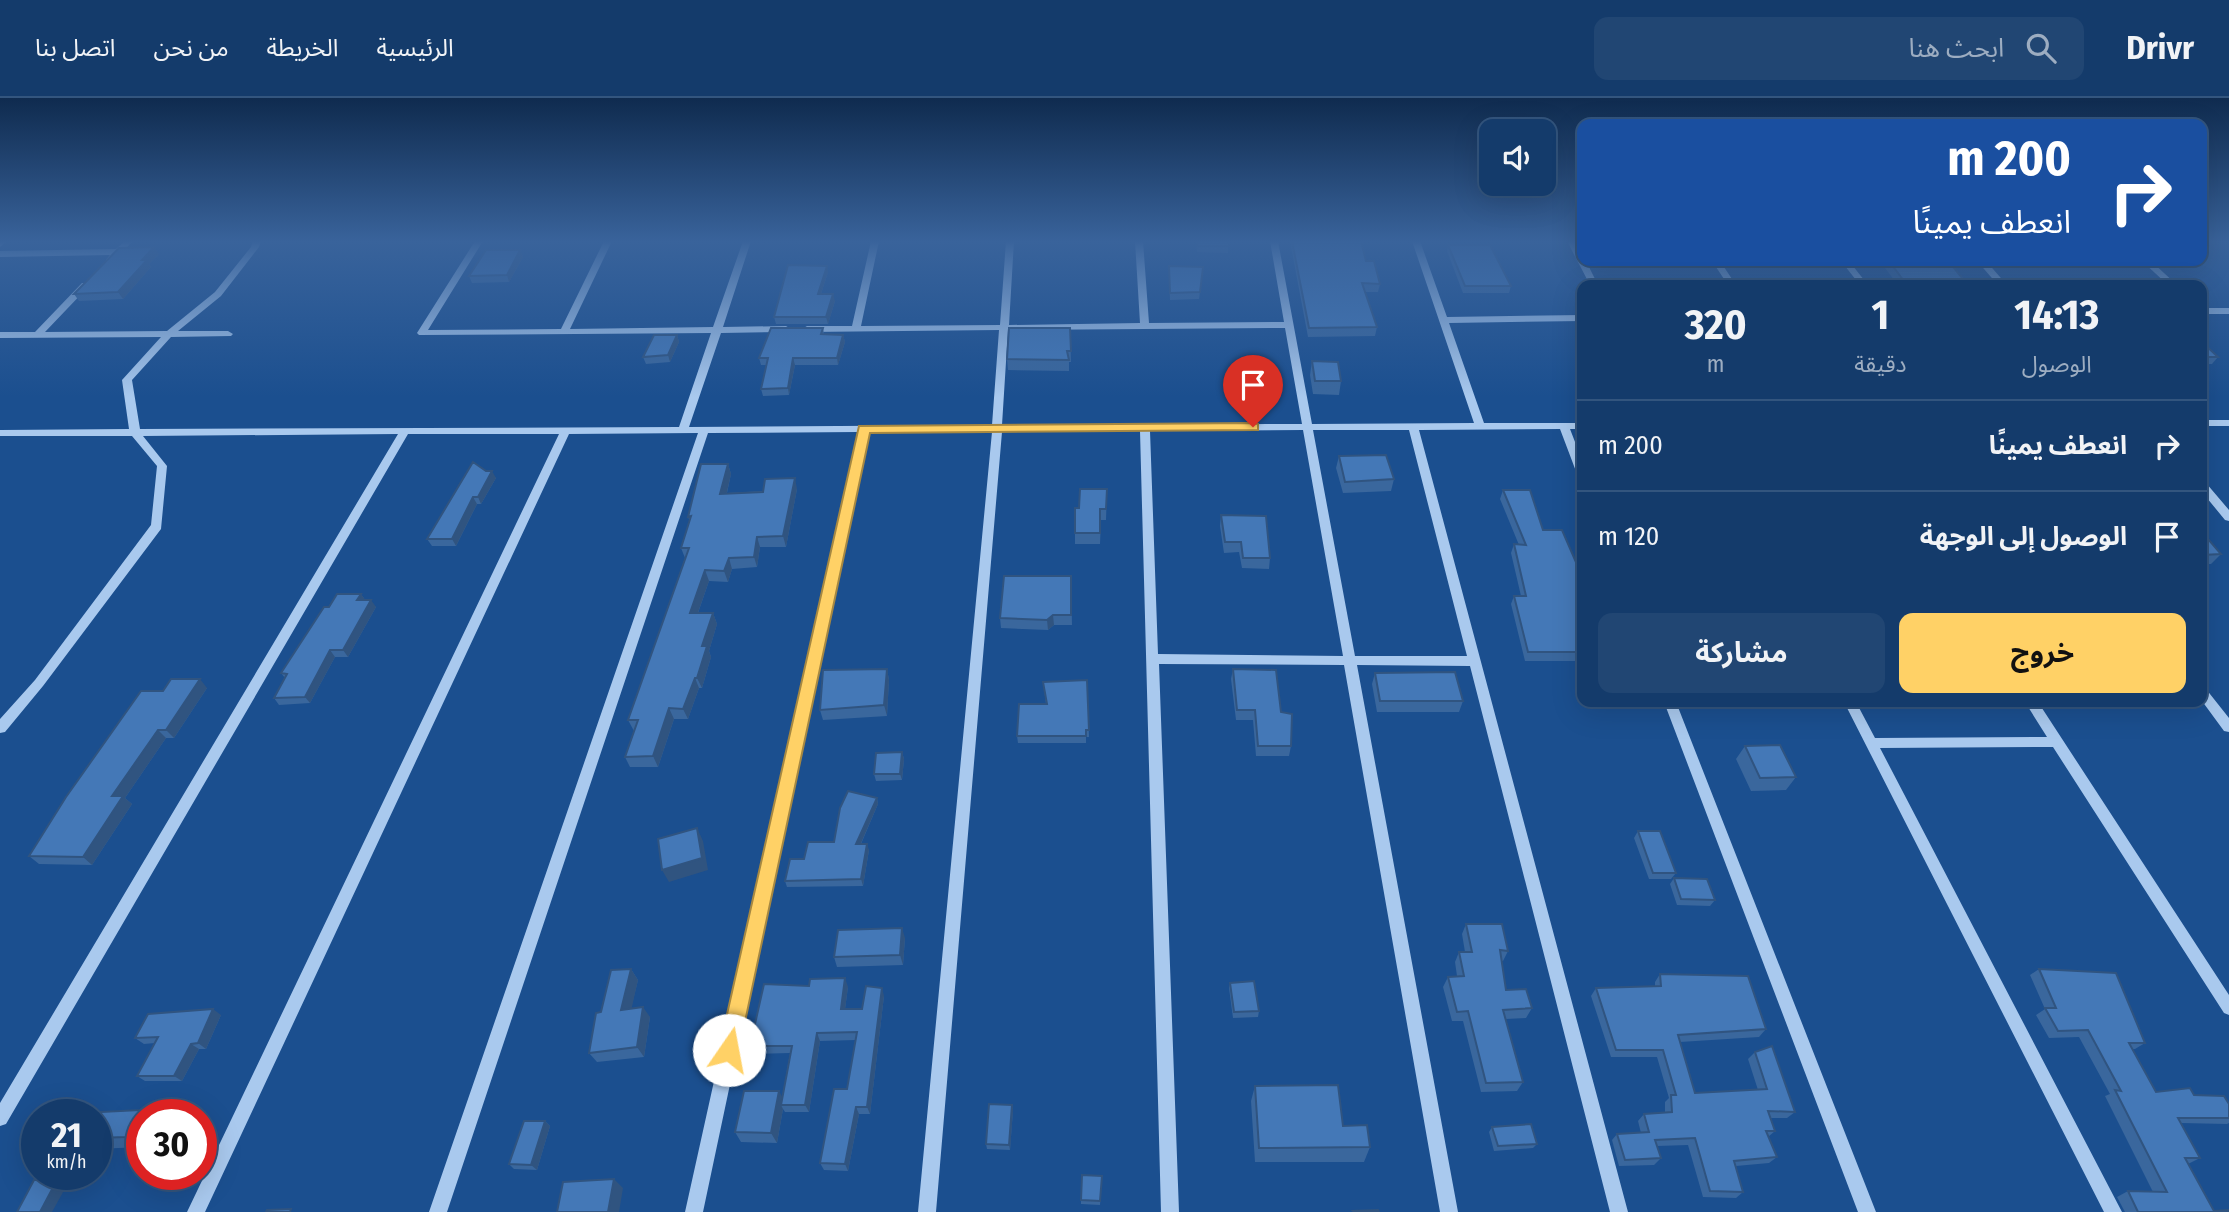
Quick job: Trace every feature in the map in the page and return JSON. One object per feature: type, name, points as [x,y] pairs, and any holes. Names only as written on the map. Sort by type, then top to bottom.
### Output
[{"type":"street","points":[[37,335],[78,293]]},
{"type":"street","points":[[0,727],[39,683],[157,527],[162,466],[135,432],[127,380],[168,335],[219,293]]},
{"type":"street","points":[[447,293],[422,333],[1289,326]]},
{"type":"street","points":[[565,330],[583,293]]},
{"type":"street","points":[[683,430],[729,293]]},
{"type":"street","points":[[856,328],[864,293]]},
{"type":"street","points":[[927,1212],[998,428],[1006,293]]},
{"type":"street","points":[[1143,293],[1145,327]]},
{"type":"street","points":[[1283,293],[1449,1212]]},
{"type":"street","points":[[1434,293],[1480,426]]},
{"type":"street","points":[[2207,312],[2229,311]]},
{"type":"street","points":[[1443,320],[1577,318]]},
{"type":"street","points":[[0,335],[228,334]]},
{"type":"street","points":[[2207,423],[2229,423]]},
{"type":"street","points":[[1413,426],[1619,1212]]},
{"type":"street","points":[[1564,426],[1577,461]]},
{"type":"street","points":[[0,433],[1577,426]]},
{"type":"street","points":[[1145,428],[1170,1212]]},
{"type":"street","points":[[694,1212],[864,429]]},
{"type":"street","points":[[196,1212],[566,430]]},
{"type":"street","points":[[438,1212],[704,430]]},
{"type":"street","points":[[0,1118],[405,431]]},
{"type":"street","points":[[2207,492],[2229,517]]},
{"type":"street","points":[[1152,659],[1474,661]]},
{"type":"street","points":[[2207,698],[2229,727]]},
{"type":"street","points":[[1672,707],[1867,1212]]},
{"type":"street","points":[[1853,707],[2113,1212]]},
{"type":"street","points":[[2034,707],[2229,1008]]},
{"type":"street","points":[[1871,743],[2057,742]]},
{"type":"building","points":[[780,293],[833,294],[826,317],[774,317]]},
{"type":"building","points":[[1302,293],[1365,293],[1377,327],[1309,328]]},
{"type":"building","points":[[771,328],[823,328],[821,334],[843,335],[837,358],[793,358],[788,388],[761,389],[768,358],[759,358]]},
{"type":"building","points":[[1009,328],[1070,328],[1071,351],[1067,351],[1069,360],[1007,359]]},
{"type":"building","points":[[654,335],[677,335],[668,355],[643,357]]},
{"type":"building","points":[[2207,347],[2218,357],[2207,357]]},
{"type":"building","points":[[1312,361],[1338,362],[1341,381],[1315,381]]},
{"type":"building","points":[[1386,455],[1394,479],[1345,482],[1339,456]]},
{"type":"building","points":[[473,462],[486,471],[492,471],[478,497],[473,497],[452,539],[427,539]]},
{"type":"building","points":[[701,464],[728,464],[720,494],[763,492],[765,479],[795,478],[783,536],[757,537],[754,557],[729,558],[724,571],[705,570],[690,613],[713,613],[702,646],[707,646],[697,678],[683,709],[669,708],[653,756],[625,757],[638,720],[628,720],[689,548],[681,548],[691,516],[688,517]]},
{"type":"building","points":[[1080,489],[1107,489],[1106,509],[1100,509],[1100,533],[1075,533],[1075,508],[1079,508]]},
{"type":"building","points":[[1503,490],[1530,490],[1543,530],[1562,530],[1577,564],[1577,652],[1528,652],[1514,596],[1526,596],[1514,544],[1526,545]]},
{"type":"building","points":[[1221,515],[1266,516],[1270,558],[1243,558],[1241,542],[1225,542]]},
{"type":"building","points":[[2207,538],[2221,554],[2207,555]]},
{"type":"building","points":[[1004,576],[1071,576],[1071,615],[1053,615],[1047,620],[1000,618]]},
{"type":"building","points":[[337,594],[361,594],[357,600],[371,600],[343,650],[330,650],[305,697],[274,698],[287,674],[281,673],[324,607],[329,607]]},
{"type":"building","points":[[887,669],[884,705],[820,710],[823,670]]},
{"type":"building","points":[[1233,669],[1276,670],[1281,712],[1292,714],[1291,746],[1258,746],[1255,710],[1237,710]]},
{"type":"building","points":[[1455,672],[1463,701],[1380,701],[1375,673]]},
{"type":"building","points":[[171,679],[200,679],[166,730],[158,730],[112,796],[123,796],[83,857],[29,856],[66,797],[141,691],[163,691]]},
{"type":"building","points":[[1087,680],[1089,730],[1086,730],[1086,736],[1017,736],[1019,704],[1047,704],[1043,682]]},
{"type":"building","points":[[1780,745],[1796,777],[1760,778],[1745,746]]},
{"type":"building","points":[[902,752],[900,774],[874,774],[876,753]]},
{"type":"building","points":[[848,791],[877,798],[856,844],[867,844],[861,879],[785,881],[790,859],[804,859],[808,842],[834,842],[840,808]]},
{"type":"building","points":[[697,828],[702,858],[662,870],[658,839]]},
{"type":"building","points":[[1638,831],[1660,831],[1676,873],[1653,873]]},
{"type":"building","points":[[1674,878],[1707,879],[1715,900],[1681,899]]},
{"type":"building","points":[[1466,924],[1502,924],[1508,951],[1500,950],[1506,990],[1526,989],[1532,1008],[1503,1010],[1523,1082],[1486,1083],[1468,1011],[1457,1012],[1448,977],[1464,976],[1459,952],[1472,952]]},
{"type":"building","points":[[902,928],[900,955],[834,957],[838,930]]},
{"type":"building","points":[[631,969],[621,1010],[643,1007],[637,1047],[589,1053],[596,1013],[601,1012],[611,970]]},
{"type":"building","points":[[2039,969],[2116,973],[2145,1043],[2129,1043],[2156,1092],[2190,1088],[2194,1095],[2224,1096],[2229,1104],[2229,1118],[2178,1118],[2200,1158],[2185,1158],[2214,1211],[2229,1212],[2138,1212],[2128,1191],[2167,1192],[2115,1090],[2121,1091],[2088,1030],[2058,1031],[2045,1008],[2056,1008]]},
{"type":"building","points":[[1660,974],[1748,976],[1766,1029],[1678,1035],[1695,1093],[1767,1089],[1755,1052],[1772,1046],[1795,1112],[1768,1111],[1775,1131],[1766,1131],[1777,1157],[1734,1161],[1743,1192],[1710,1191],[1695,1138],[1655,1140],[1661,1158],[1625,1160],[1617,1134],[1649,1132],[1644,1114],[1672,1112],[1671,1095],[1676,1095],[1663,1050],[1616,1050],[1596,988],[1661,986]]},
{"type":"building","points":[[845,978],[841,1009],[862,1009],[866,986],[882,988],[867,1107],[856,1107],[845,1164],[820,1163],[834,1089],[847,1089],[857,1032],[817,1033],[805,1105],[781,1105],[792,1046],[750,1046],[764,984],[809,986],[810,979]]},
{"type":"building","points":[[1254,981],[1259,1011],[1234,1012],[1230,983]]},
{"type":"building","points":[[213,1009],[198,1043],[191,1044],[174,1076],[137,1076],[158,1037],[135,1038],[148,1014]]},
{"type":"building","points":[[1338,1085],[1343,1126],[1367,1125],[1370,1147],[1259,1148],[1255,1086]]},
{"type":"building","points":[[744,1091],[779,1091],[771,1133],[735,1132]]},
{"type":"building","points":[[989,1104],[1012,1105],[1009,1145],[986,1144]]},
{"type":"building","points":[[112,1111],[126,1111],[126,1137],[112,1137]]},
{"type":"building","points":[[524,1121],[545,1121],[531,1165],[509,1164]]},
{"type":"building","points":[[1531,1124],[1537,1144],[1498,1146],[1492,1127]]},
{"type":"building","points":[[1082,1175],[1102,1176],[1100,1201],[1081,1200]]},
{"type":"building","points":[[614,1179],[608,1212],[557,1212],[563,1182]]},
{"type":"building","points":[[29,1190],[52,1190],[40,1212],[17,1212]]},
{"type":"building","points":[[291,1209],[290,1212],[266,1212],[267,1210]]},
{"type":"building","points":[[1378,1210],[1379,1212],[1353,1211]]},
{"type":"route","points":[[729,1050],[864,429],[1253,427]]}]
